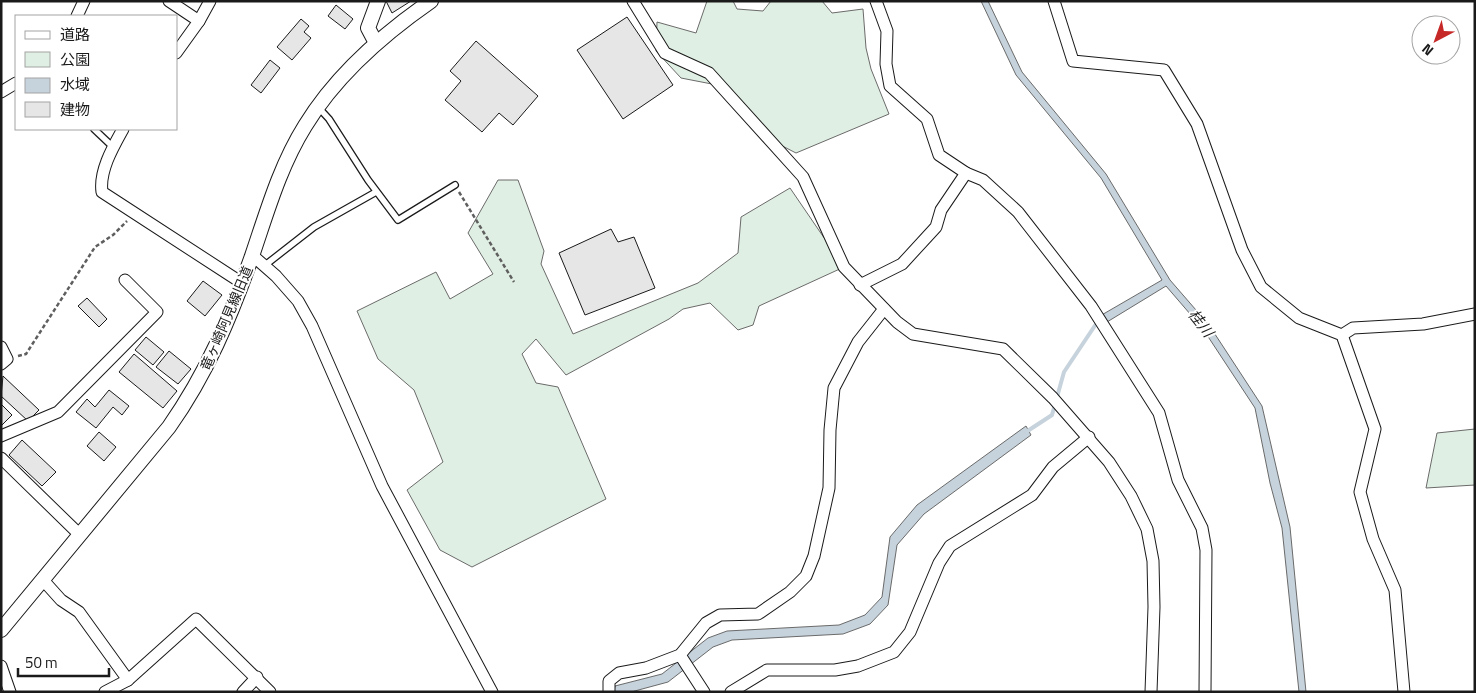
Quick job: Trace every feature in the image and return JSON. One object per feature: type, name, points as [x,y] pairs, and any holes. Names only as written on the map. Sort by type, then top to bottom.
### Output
[{"type":"street","points":[[77,15],[84,1]]},
{"type":"street","points":[[168,1],[199,21]]},
{"type":"street","points":[[178,51],[187,40],[210,1]]},
{"type":"street","points":[[376,43],[368,28],[378,1]]},
{"type":"street","name":"竜ヶ崎阿見線旧道","points":[[1,630],[169,427],[190,397],[219,341],[285,165],[304,126],[355,63],[376,43],[431,1]]},
{"type":"street","points":[[633,1],[665,52],[709,73],[803,176],[844,267],[884,309],[914,334],[1003,349],[1089,437],[1109,462],[1131,496],[1147,529],[1154,570],[1151,692]]},
{"type":"street","points":[[876,1],[887,31],[886,64],[890,86],[927,119],[939,155],[966,173],[983,180],[1018,212],[1091,306],[1159,413],[1178,480],[1202,528],[1206,550],[1205,692]]},
{"type":"street","points":[[1054,1],[1073,61],[1164,70],[1197,124],[1242,250],[1261,287],[1299,318],[1342,335],[1376,429],[1360,492],[1372,539],[1394,590],[1404,692]]},
{"type":"street","points":[[1,92],[15,84]]},
{"type":"street","points":[[122,130],[113,147],[101,183],[102,192],[242,283]]},
{"type":"street","points":[[860,285],[902,264],[936,227],[941,210],[966,173]]},
{"type":"street","points":[[252,256],[298,301],[312,326],[382,486],[492,692]]},
{"type":"street","points":[[1,436],[58,412],[156,312],[125,280]]},
{"type":"street","points":[[609,692],[610,681],[619,673],[652,667],[680,656],[706,623],[720,615],[758,614],[790,592],[806,576],[814,556],[829,488],[830,430],[834,388],[858,342],[884,309]]},
{"type":"street","points":[[1342,335],[1353,328],[1423,324],[1475,314]]},
{"type":"street","points":[[1,347],[4,362]]},
{"type":"street","points":[[731,692],[767,670],[835,670],[858,666],[894,652],[910,632],[939,563],[950,546],[1032,495],[1053,467],[1089,437]]},
{"type":"street","points":[[1,458],[80,536]]},
{"type":"street","points":[[43,580],[61,600],[80,612],[128,680]]},
{"type":"street","points":[[104,692],[128,680],[196,619],[257,677],[270,692]]},
{"type":"street","points":[[680,656],[704,692]]},
{"type":"street","points":[[1,666],[10,692]]},
{"type":"street","points":[[243,692],[257,677]]},
{"type":"lane","points":[[318,107],[376,192],[398,220],[454,185]]},
{"type":"lane","points":[[95,130],[113,147]]},
{"type":"lane","points":[[264,266],[314,227],[376,192]]},
{"type":"path","points":[[454,185],[514,282]]},
{"type":"path","points":[[4,362],[26,354],[96,247],[113,236],[134,213]]},
{"type":"green space","points":[[707,1],[733,1],[737,9],[763,11],[771,1],[822,1],[832,13],[863,9],[866,48],[871,69],[889,114],[796,153],[759,134],[717,85],[681,78],[656,51],[657,22],[696,33]]},
{"type":"green space","points":[[498,180],[518,180],[544,251],[541,264],[573,334],[698,283],[738,253],[741,217],[790,188],[844,267],[759,306],[753,325],[738,330],[710,303],[683,309],[669,319],[566,375],[536,339],[522,354],[536,383],[558,387],[606,499],[472,567],[440,550],[407,490],[443,462],[414,390],[378,359],[357,311],[436,272],[450,299],[493,274],[468,233]]},
{"type":"green space","points":[[1475,429],[1475,485],[1426,488],[1437,433]]},
{"type":"water","name":"桂川","points":[[981,1],[988,1],[1022,72],[1106,174],[1170,280],[1209,325],[1262,406],[1290,527],[1306,692],[1299,692],[1282,528],[1270,483],[1255,408],[1203,329],[1166,286],[1107,322],[1097,325],[1093,320],[1162,280],[1101,178],[1016,75]]},
{"type":"water","points":[[1026,426],[1031,435],[924,514],[897,545],[888,605],[870,624],[843,634],[732,640],[713,647],[668,682],[631,692],[614,692],[615,686],[662,674],[708,638],[727,631],[839,625],[865,615],[882,597],[890,537],[917,505]]},
{"type":"building","points":[[386,1],[411,1],[392,13]]},
{"type":"building","points":[[336,5],[353,19],[345,29],[328,16]]},
{"type":"building","points":[[627,17],[673,85],[623,119],[577,50]]},
{"type":"building","points":[[301,19],[309,26],[304,32],[311,38],[292,60],[277,47]]},
{"type":"building","points":[[476,41],[538,96],[513,125],[499,113],[482,132],[445,100],[461,81],[450,71]]},
{"type":"building","points":[[270,60],[280,68],[261,93],[251,85]]},
{"type":"building","points":[[611,229],[618,242],[634,237],[655,288],[585,315],[559,253]]},
{"type":"building","points":[[203,281],[222,295],[205,316],[187,301]]},
{"type":"building","points":[[87,298],[107,319],[99,327],[78,306]]},
{"type":"building","points":[[146,337],[164,352],[153,365],[135,350]]},
{"type":"building","points":[[169,351],[191,369],[178,384],[156,367]]},
{"type":"building","points":[[134,354],[177,391],[163,408],[119,372]]},
{"type":"building","points":[[3,376],[39,410],[28,421],[1,396]]},
{"type":"building","points":[[109,390],[129,406],[122,415],[113,407],[96,428],[76,412],[87,399],[95,407]]},
{"type":"building","points":[[1,404],[12,415],[1,426]]},
{"type":"building","points":[[99,432],[116,447],[104,461],[87,446]]},
{"type":"building","points":[[22,440],[56,472],[42,486],[9,455]]},
{"type":"waterway","points":[[1026,432],[1052,415],[1064,372],[1098,321]]}]
